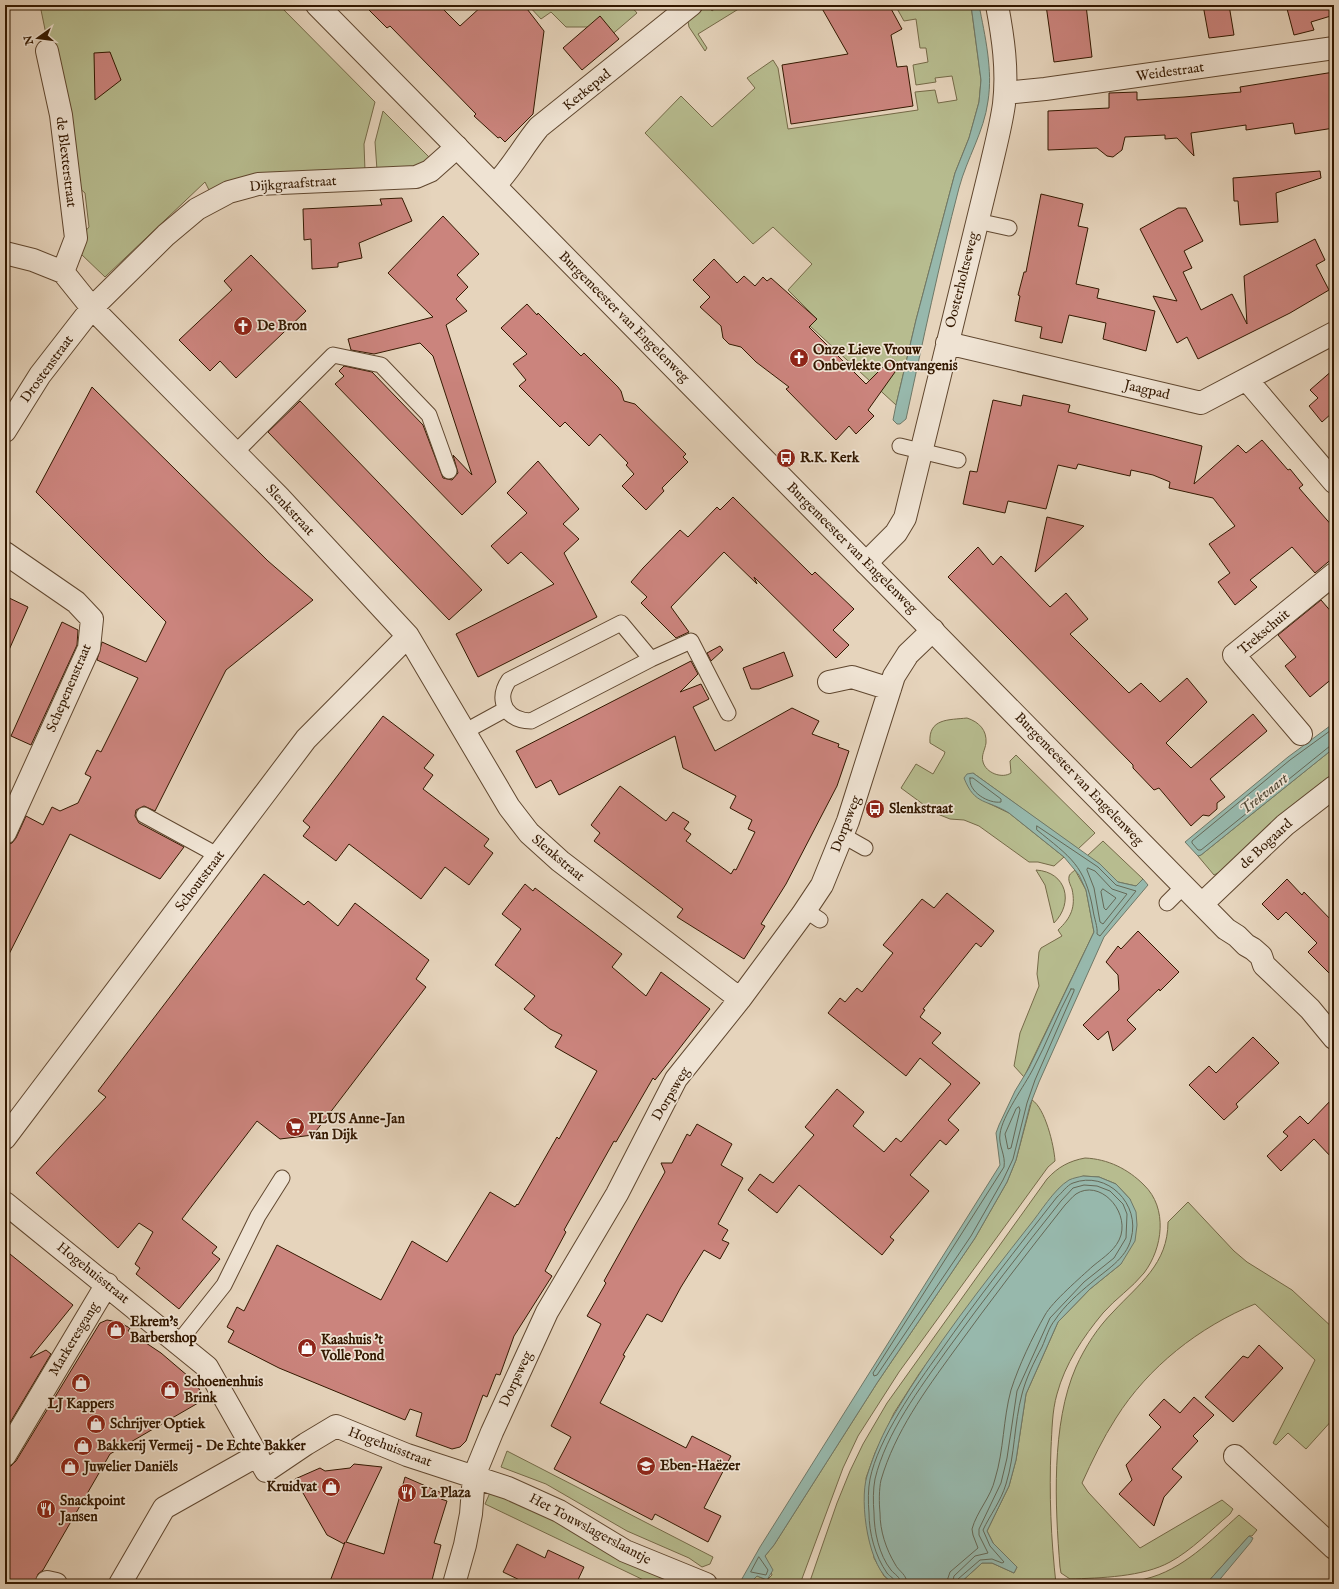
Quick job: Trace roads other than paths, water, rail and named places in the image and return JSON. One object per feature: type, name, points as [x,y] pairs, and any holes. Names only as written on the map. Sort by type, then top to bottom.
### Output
[{"type":"street","name":"Burgemeester van Engelenweg","points":[[317,5],[1184,886],[1226,928],[1261,956],[1264,965],[1310,1009],[1334,1038]]},
{"type":"street","name":"Kerkepad","points":[[494,185],[508,171],[539,127],[691,5]]},
{"type":"street","name":"Oosterholtseweg","points":[[866,563],[896,534],[903,524],[910,449],[947,343],[1002,115],[1005,93],[1005,64],[996,5]]},
{"type":"street","name":"Weidestraat","points":[[1005,93],[1045,89],[1334,48]]},
{"type":"street","name":"de Blexterstraat","points":[[47,51],[60,115],[76,238],[63,272]]},
{"type":"street","name":"Dijkgraafstraat","points":[[92,308],[188,216],[206,203],[229,192],[258,184],[416,177],[430,171],[457,147]]},
{"type":"street","points":[[5,253],[33,260],[63,272]]},
{"type":"street","name":"Slenkstraat","points":[[63,272],[92,308],[279,497],[408,636],[509,807],[529,834],[560,861],[740,999]]},
{"type":"street","name":"Drostenstraat","points":[[5,431],[40,375],[92,308]]},
{"type":"street","name":"Jaagpad","points":[[947,343],[1201,403],[1334,333]]},
{"type":"street","points":[[1247,380],[1334,482]]},
{"type":"street","name":"Schepenenstraat","points":[[5,553],[76,602],[92,619],[89,648],[5,833]]},
{"type":"street","name":"Trekschuit","points":[[1301,734],[1234,655],[1334,574]]},
{"type":"street","name":"Dorpsweg","points":[[454,1584],[465,1545],[471,1514],[474,1476],[492,1432],[548,1312],[616,1194],[676,1079],[740,999],[813,915],[822,885],[842,836],[867,766],[894,676],[902,661],[932,630]]},
{"type":"street","name":"Schoutstraat","points":[[5,1138],[220,856],[306,739],[408,636]]},
{"type":"street","points":[[829,682],[852,677],[890,689]]},
{"type":"street","name":"de Bogaard","points":[[1202,904],[1285,825],[1334,787]]},
{"type":"street","name":"Hogehuisstraat","points":[[5,1203],[208,1367],[266,1471],[336,1426],[407,1455],[474,1476]]},
{"type":"street","name":"Markeresgang","points":[[5,1455],[107,1284]]},
{"type":"street","points":[[120,1584],[164,1508],[258,1455]]},
{"type":"street","points":[[1235,1456],[1334,1548]]},
{"type":"street","name":"Het Touwslagerslaantje","points":[[474,1476],[508,1488],[559,1511],[625,1551],[706,1584]]},
{"type":"lane","points":[[977,221],[1009,228]]},
{"type":"lane","points":[[235,453],[333,355],[381,365],[429,414],[449,471]]},
{"type":"lane","points":[[910,449],[958,460]]},
{"type":"lane","points":[[651,659],[621,623],[509,680],[504,687],[502,695],[506,709],[514,718],[522,721],[531,721],[651,659],[691,641],[728,713]]},
{"type":"lane","points":[[464,732],[506,709]]},
{"type":"lane","points":[[144,814],[220,856]]},
{"type":"lane","points":[[842,836],[865,848]]},
{"type":"lane","points":[[1167,903],[1184,886]]},
{"type":"lane","points":[[178,1342],[224,1285],[258,1216],[282,1178]]},
{"type":"water","points":[[971,5],[979,5],[986,41],[990,77],[988,101],[983,123],[959,188],[938,274],[906,419],[900,424],[897,424],[893,420],[916,320],[955,173],[969,138],[979,102],[981,80]]},
{"type":"water","name":"Trekvaart","points":[[1334,723],[1334,748],[1201,855],[1198,856],[1185,842],[1288,757]]},
{"type":"water","points":[[973,773],[1100,864],[1118,882],[1136,886],[1143,879],[1148,885],[1104,937],[1039,1082],[1030,1105],[1016,1160],[1007,1182],[975,1238],[877,1383],[774,1545],[765,1556],[773,1570],[767,1580],[757,1576],[749,1584],[739,1584],[760,1547],[1000,1165],[996,1133],[999,1125],[1015,1091],[1029,1068],[1094,932],[1086,890],[1079,875],[1064,857],[1009,813],[977,798],[968,787],[964,778],[967,774]]},
{"type":"water","points":[[1083,1176],[1099,1177],[1116,1184],[1130,1199],[1136,1212],[1137,1225],[1135,1241],[1121,1264],[1090,1289],[1058,1322],[1026,1394],[1016,1460],[1009,1486],[987,1531],[993,1543],[1017,1567],[1014,1573],[992,1563],[982,1563],[959,1584],[914,1585],[893,1583],[884,1576],[877,1564],[872,1550],[865,1517],[864,1501],[867,1476],[883,1435],[910,1388],[976,1294],[1058,1189],[1069,1180]]},
{"type":"water","points":[[1249,1536],[1253,1538],[1251,1542],[1216,1584],[1206,1584]]},
{"type":"place","name":"De Bron","points":[[243,326]]},
{"type":"place","name":"Onze Lieve Vrouw Onbevlekte Ontvangenis","points":[[799,358]]},
{"type":"place","name":"R.K. Kerk","points":[[786,458]]},
{"type":"place","name":"Slenkstraat","points":[[875,809]]},
{"type":"place","name":"PLUS Anne-Jan van Dijk","points":[[295,1127]]},
{"type":"place","name":"Ekrem's Barbershop","points":[[116,1330]]},
{"type":"place","name":"Kaashuis 't Volle Pond","points":[[307,1348]]},
{"type":"place","name":"LJ Kappers","points":[[81,1383]]},
{"type":"place","name":"Schoenenhuis Brink","points":[[170,1390]]},
{"type":"place","name":"Schrijver Optiek","points":[[96,1424]]},
{"type":"place","name":"Bakkerij Vermeij - De Echte Bakker","points":[[83,1446]]},
{"type":"place","name":"Eben-Haëzer","points":[[646,1466]]},
{"type":"place","name":"Juwelier Daniëls","points":[[70,1467]]},
{"type":"place","name":"Kruidvat","points":[[331,1487]]},
{"type":"place","name":"La Plaza","points":[[407,1493]]},
{"type":"place","name":"Snackpoint Jansen","points":[[46,1509]]}]
